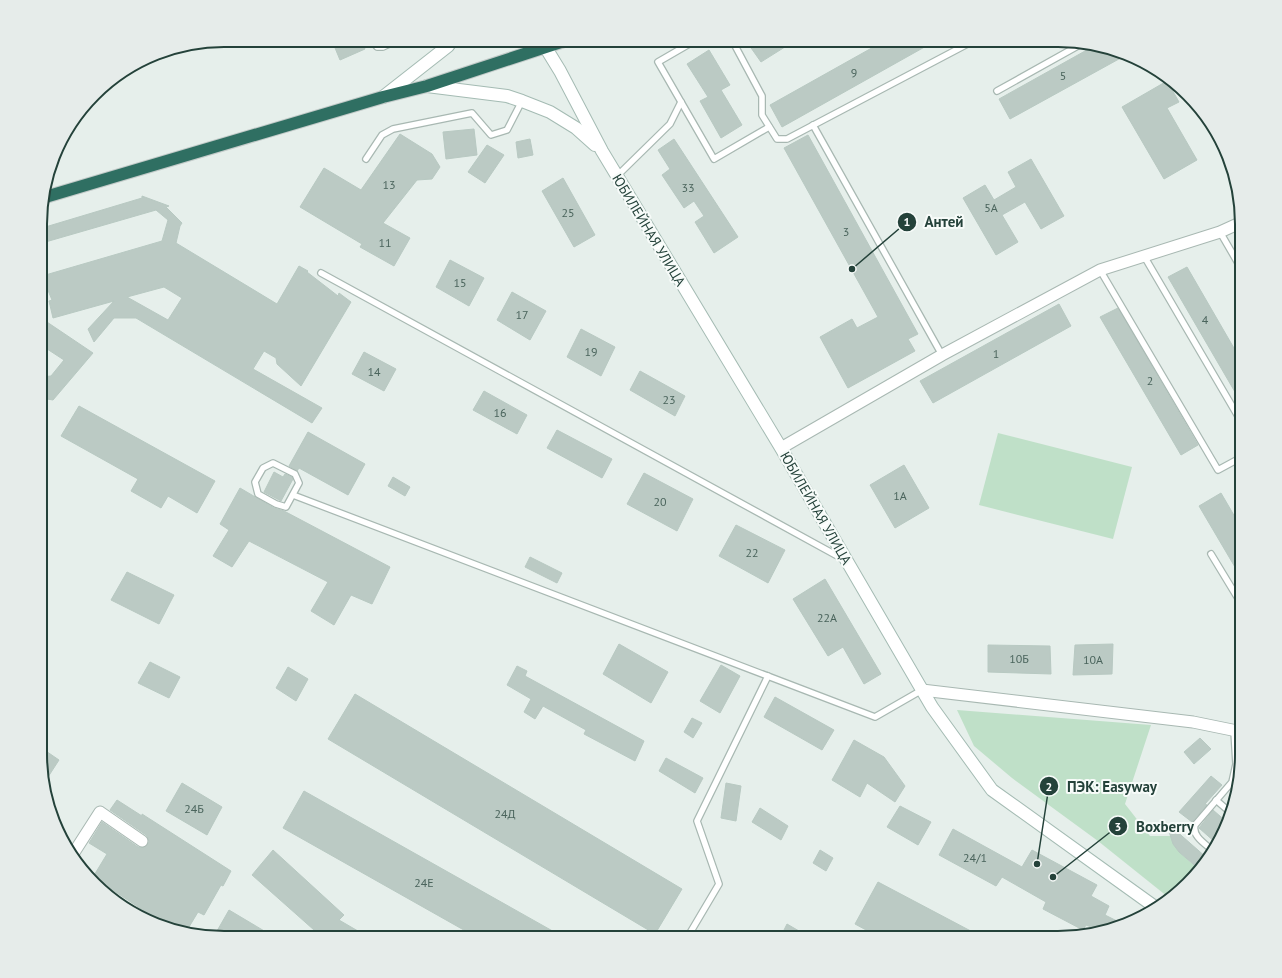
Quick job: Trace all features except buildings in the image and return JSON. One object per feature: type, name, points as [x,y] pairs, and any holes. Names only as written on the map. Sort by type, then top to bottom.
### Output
[{"type":"highway","points":[[49,196],[427,86],[536,47]]},
{"type":"street","points":[[383,98],[447,47]]},
{"type":"street","name":"ЮБИЛЕЙНАЯ УЛИЦА","points":[[546,47],[602,152],[780,448],[932,707],[992,790],[1151,904]]},
{"type":"street","points":[[427,86],[507,96],[522,101],[550,112],[576,128],[602,152]]},
{"type":"street","points":[[780,448],[942,356],[1100,270],[1220,232],[1235,225]]},
{"type":"street","points":[[922,690],[1193,722],[1235,730]]},
{"type":"street","points":[[76,850],[100,812],[142,841]]},
{"type":"lane","points":[[684,47],[658,62],[714,159],[769,127]]},
{"type":"lane","points":[[736,47],[762,96],[762,115],[777,139],[787,139],[961,47]]},
{"type":"lane","points":[[997,91],[1074,48]]},
{"type":"lane","points":[[366,159],[382,136],[393,129],[472,112],[491,135],[508,130],[522,101]]},
{"type":"lane","points":[[617,176],[670,124],[681,102]]},
{"type":"lane","points":[[813,125],[942,356]]},
{"type":"lane","points":[[1220,232],[1235,258]]},
{"type":"lane","points":[[1144,256],[1235,411]]},
{"type":"lane","points":[[1100,270],[1218,470],[1235,461]]},
{"type":"lane","points":[[321,273],[846,561]]},
{"type":"lane","points":[[273,463],[295,474],[299,483],[294,495],[286,507],[276,504],[258,494],[255,482],[263,468],[273,463]]},
{"type":"lane","points":[[294,495],[875,717],[922,690]]},
{"type":"lane","points":[[1211,554],[1235,593]]},
{"type":"lane","points":[[691,931],[719,884],[697,821],[768,676]]},
{"type":"lane","points":[[1209,847],[1196,835],[1194,830],[1195,825],[1232,782],[1233,778]]},
{"type":"lane","points":[[1216,800],[1227,809]]},
{"type":"green space","points":[[998,433],[1132,467],[1113,539],[979,505]]},
{"type":"green space","points":[[957,710],[1151,725],[1125,804],[1150,836],[1171,836],[1179,851],[1195,866],[1175,887],[1165,895],[1098,841],[1012,778],[974,746]]},
{"type":"place","name":"Антей","points":[[852,269]]},
{"type":"place","name":"ПЭК: Easyway","points":[[1037,864]]},
{"type":"place","name":"Boxberry","points":[[1053,877]]}]
